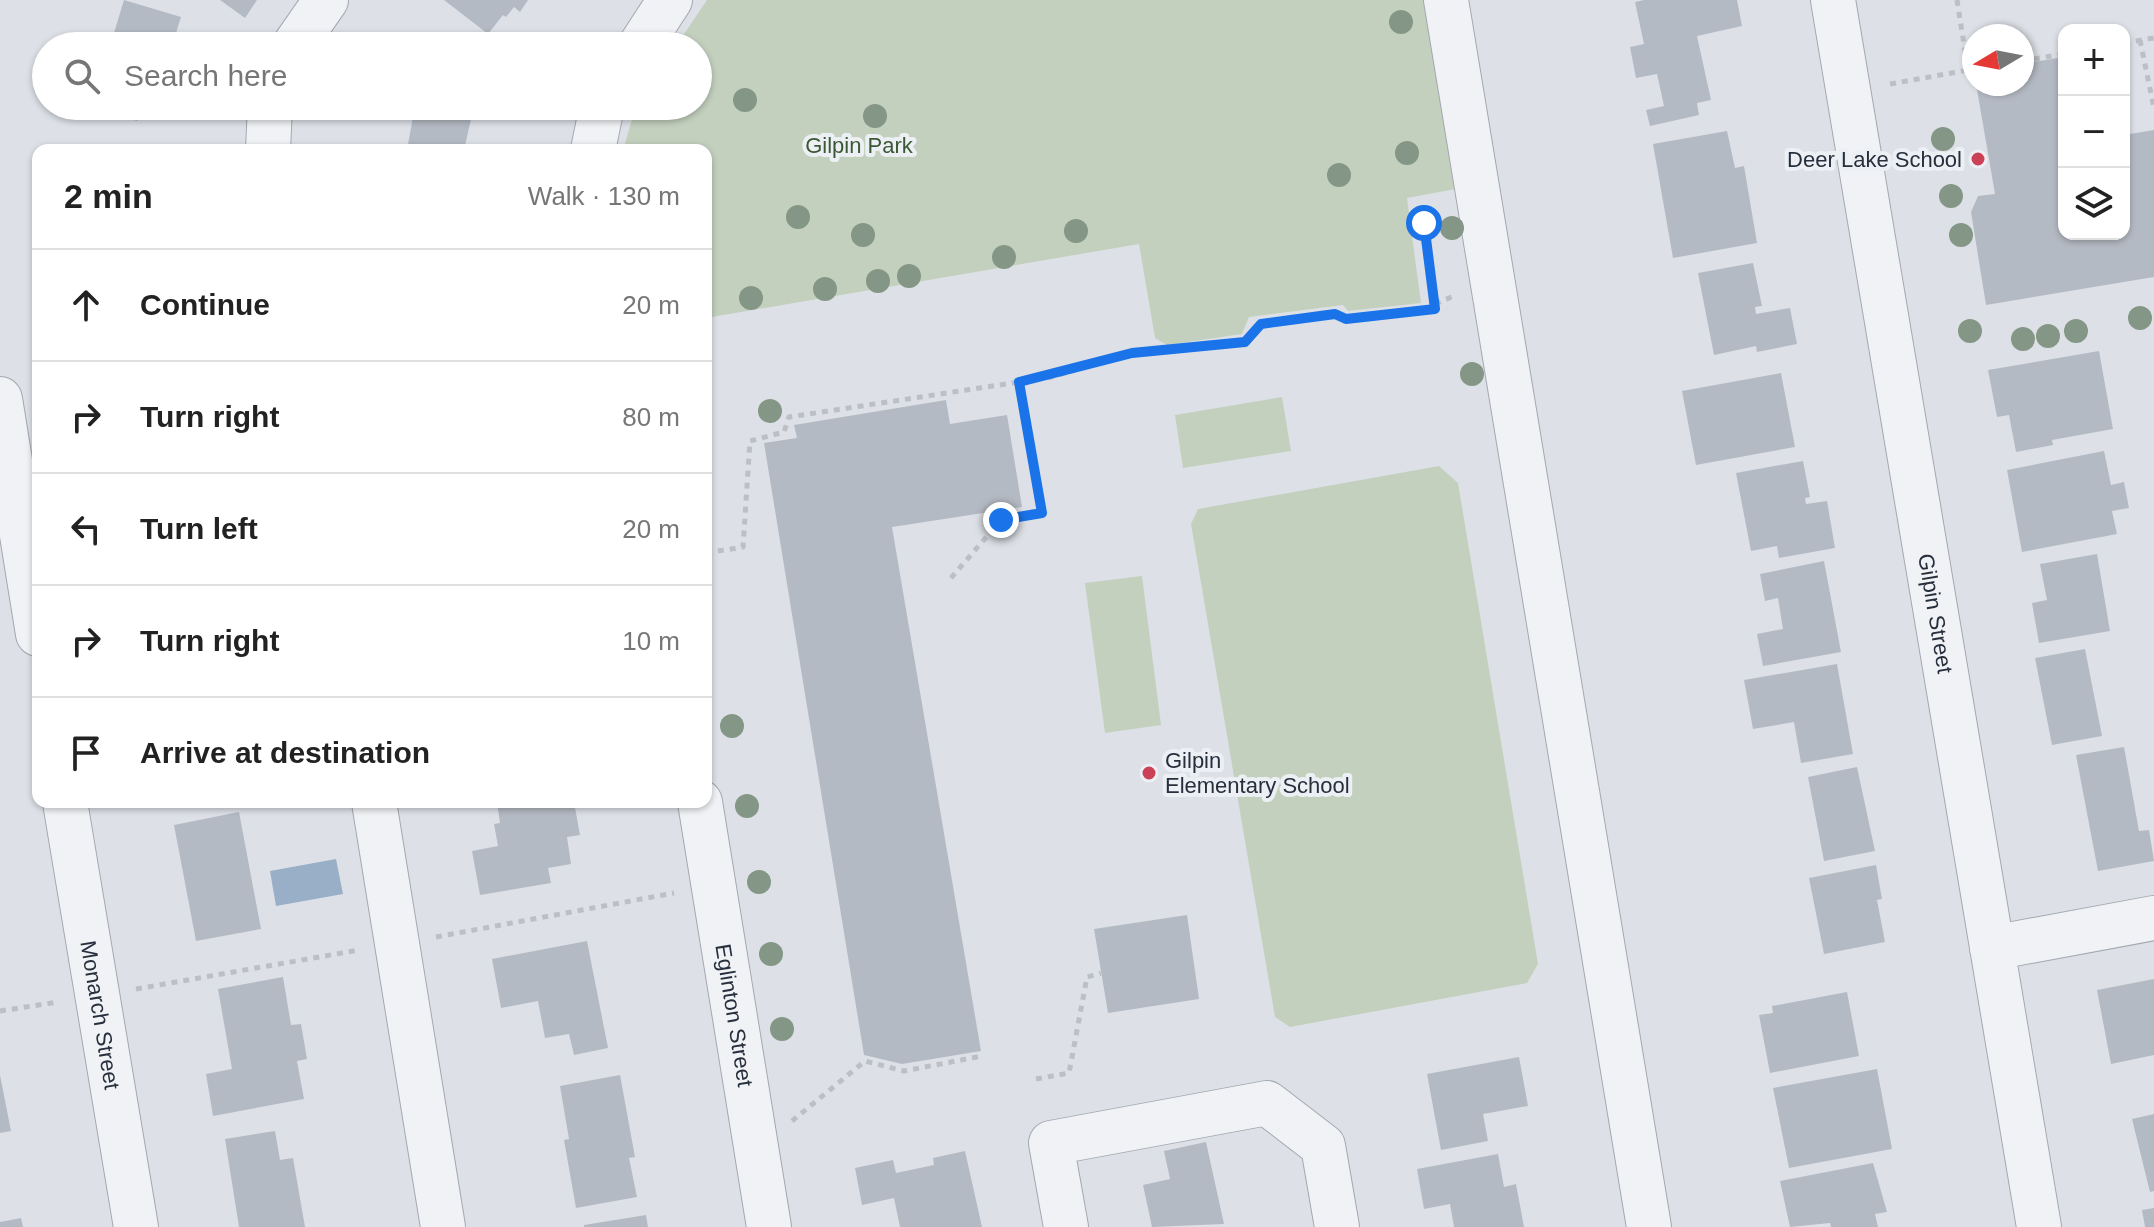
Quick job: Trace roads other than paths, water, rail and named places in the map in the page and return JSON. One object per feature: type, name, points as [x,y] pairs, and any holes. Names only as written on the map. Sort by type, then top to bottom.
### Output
[{"type":"street","points":[[304,32],[326,0]]},
{"type":"street","points":[[649,32],[670,0]]},
{"type":"street","points":[[1446,0],[1649,1227]]},
{"type":"street","name":"Gilpin Street","points":[[1833,0],[2039,1227]]},
{"type":"street","points":[[268,144],[269,120]]},
{"type":"street","points":[[594,144],[599,120]]},
{"type":"street","points":[[0,399],[32,597]]},
{"type":"street","name":"Monarch Street","points":[[66,808],[136,1227]]},
{"type":"street","points":[[375,808],[443,1227]]},
{"type":"street","name":"Eglinton Street","points":[[701,808],[769,1227]]},
{"type":"street","points":[[1992,948],[2154,918]]},
{"type":"street","points":[[1066,1227],[1051,1143],[1267,1103],[1323,1146],[1337,1227]]},
{"type":"water","points":[[336,859],[343,894],[276,906],[270,871]]},
{"type":"place","name":"Deer Lake School","points":[[1978,159]]},
{"type":"place","name":"Gilpin Elementary School","points":[[1149,773]]},
{"type":"park label","name":"Gilpin Park","points":[[859,145]]}]
